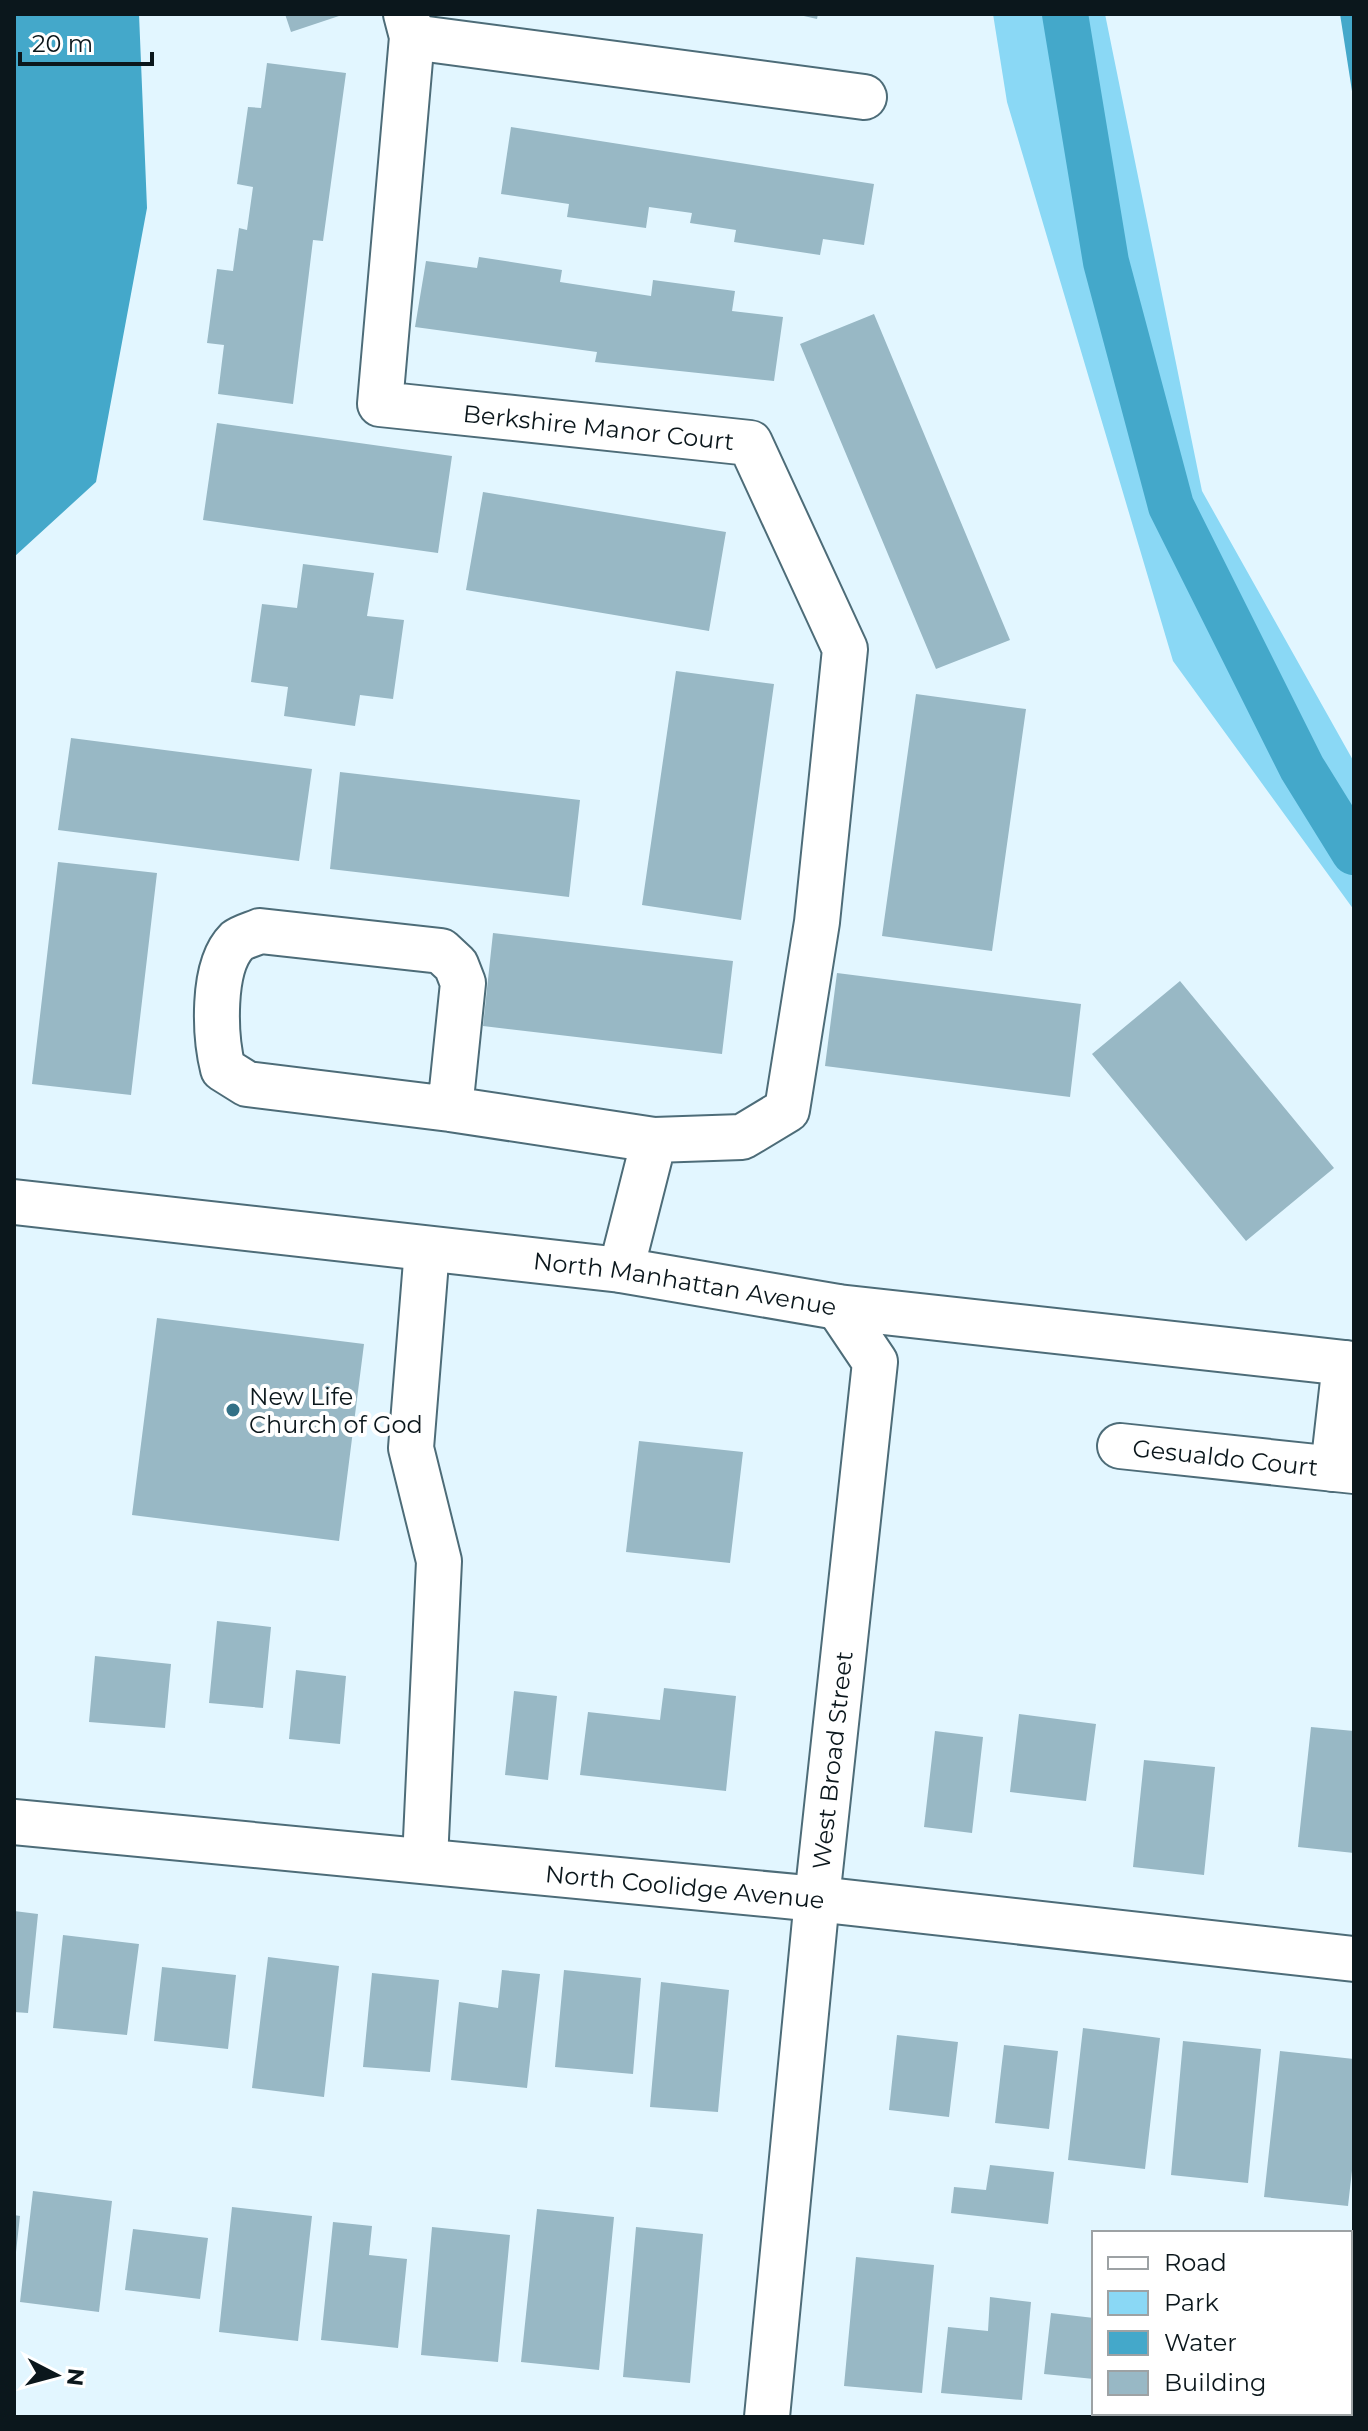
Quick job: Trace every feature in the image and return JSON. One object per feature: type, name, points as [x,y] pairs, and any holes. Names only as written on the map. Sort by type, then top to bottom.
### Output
[{"type":"street","name":"Berkshire Manor Court","points":[[654,1140],[742,1137],[787,1110],[817,922],[845,649],[750,443],[380,404],[409,26],[864,97]]},
{"type":"street","points":[[450,1109],[463,983],[456,965],[441,951],[260,931],[237,941],[222,968],[216,1040],[223,1069],[247,1084],[450,1109],[654,1140],[621,1270]]},
{"type":"street","name":"North Manhattan Avenue","points":[[14,1202],[621,1270],[838,1307],[1349,1363]]},
{"type":"street","points":[[425,1860],[439,1561],[411,1448],[427,1249]]},
{"type":"street","name":"West Broad Street","points":[[767,2417],[817,1899],[875,1362],[838,1307]]},
{"type":"street","name":"Gesualdo Court","points":[[1120,1446],[1343,1470],[1349,1363]]},
{"type":"street","name":"North Coolidge Avenue","points":[[14,1822],[817,1899],[1354,1959]]},
{"type":"green space","points":[[993,14],[1105,14],[1202,491],[1354,762],[1354,910],[1173,661],[1007,102]]},
{"type":"water","points":[[14,14],[139,14],[147,208],[96,482],[14,557]]},
{"type":"water","points":[[1340,14],[1354,14],[1354,104]]},
{"type":"building","points":[[285,14],[342,14],[342,15],[291,32]]},
{"type":"building","points":[[795,14],[818,14],[817,19]]},
{"type":"building","points":[[267,63],[346,73],[323,241],[313,240],[293,404],[218,394],[224,345],[207,343],[217,269],[233,271],[239,228],[247,230],[253,187],[237,184],[248,107],[261,108]]},
{"type":"building","points":[[511,127],[874,184],[864,245],[823,239],[820,255],[734,242],[736,230],[690,223],[692,213],[649,207],[646,228],[567,217],[569,204],[501,194]]},
{"type":"building","points":[[479,257],[562,270],[560,282],[651,296],[653,280],[735,291],[732,311],[783,317],[774,381],[595,362],[597,352],[415,327],[426,261],[477,268]]},
{"type":"building","points":[[874,314],[1010,640],[936,669],[800,344]]},
{"type":"building","points":[[217,423],[452,456],[438,553],[203,520]]},
{"type":"building","points":[[483,492],[726,532],[709,631],[466,590]]},
{"type":"building","points":[[303,564],[374,573],[367,616],[404,620],[393,699],[360,695],[355,726],[284,716],[288,687],[251,682],[262,604],[297,608]]},
{"type":"building","points":[[676,671],[774,684],[741,920],[642,905]]},
{"type":"building","points":[[916,694],[1026,709],[992,951],[882,936]]},
{"type":"building","points":[[71,738],[312,769],[299,861],[58,830]]},
{"type":"building","points":[[340,772],[580,800],[569,897],[330,869]]},
{"type":"building","points":[[58,862],[157,873],[131,1095],[32,1084]]},
{"type":"building","points":[[493,933],[733,961],[722,1054],[483,1026]]},
{"type":"building","points":[[837,973],[1081,1004],[1070,1097],[825,1066]]},
{"type":"building","points":[[1180,981],[1334,1168],[1246,1241],[1092,1054]]},
{"type":"building","points":[[157,1318],[364,1344],[339,1541],[132,1515]]},
{"type":"building","points":[[639,1441],[743,1452],[730,1563],[626,1552]]},
{"type":"building","points":[[217,1621],[271,1627],[263,1708],[209,1703]]},
{"type":"building","points":[[95,1656],[171,1664],[165,1728],[89,1722]]},
{"type":"building","points":[[296,1670],[346,1676],[340,1744],[289,1739]]},
{"type":"building","points":[[664,1688],[736,1696],[726,1791],[580,1775],[588,1712],[660,1720]]},
{"type":"building","points":[[514,1691],[557,1696],[548,1780],[505,1775]]},
{"type":"building","points":[[1019,1714],[1096,1724],[1086,1801],[1010,1792]]},
{"type":"building","points":[[1311,1727],[1354,1731],[1354,1853],[1298,1847]]},
{"type":"building","points":[[935,1731],[983,1737],[972,1833],[924,1827]]},
{"type":"building","points":[[1144,1760],[1215,1767],[1204,1875],[1133,1867]]},
{"type":"building","points":[[14,1911],[38,1914],[28,2013],[14,2012]]},
{"type":"building","points":[[63,1935],[139,1944],[127,2035],[53,2028]]},
{"type":"building","points":[[268,1957],[339,1966],[324,2097],[252,2088]]},
{"type":"building","points":[[162,1967],[236,1975],[228,2049],[154,2041]]},
{"type":"building","points":[[502,1970],[540,1974],[527,2088],[451,2080],[459,2002],[498,2008]]},
{"type":"building","points":[[564,1970],[641,1978],[633,2074],[555,2067]]},
{"type":"building","points":[[372,1973],[439,1980],[430,2072],[363,2067]]},
{"type":"building","points":[[661,1982],[729,1990],[718,2112],[650,2107]]},
{"type":"building","points":[[1083,2028],[1160,2038],[1145,2169],[1068,2160]]},
{"type":"building","points":[[897,2035],[958,2042],[949,2117],[889,2110]]},
{"type":"building","points":[[1183,2041],[1261,2049],[1248,2183],[1171,2175]]},
{"type":"building","points":[[1004,2045],[1058,2051],[1049,2129],[995,2123]]},
{"type":"building","points":[[1280,2051],[1354,2059],[1354,2153],[1348,2206],[1264,2197]]},
{"type":"building","points":[[990,2165],[1054,2172],[1048,2224],[951,2213],[954,2187],[986,2190]]},
{"type":"building","points":[[33,2191],[112,2201],[99,2312],[20,2302]]},
{"type":"building","points":[[232,2207],[312,2216],[298,2341],[219,2332]]},
{"type":"building","points":[[537,2209],[614,2217],[599,2370],[521,2362]]},
{"type":"building","points":[[14,2215],[20,2216],[16,2252],[14,2252]]},
{"type":"building","points":[[333,2222],[372,2226],[369,2255],[407,2259],[398,2348],[321,2340]]},
{"type":"building","points":[[432,2227],[510,2235],[498,2362],[421,2355]]},
{"type":"building","points":[[636,2227],[703,2234],[690,2383],[623,2377]]},
{"type":"building","points":[[133,2229],[208,2238],[200,2299],[125,2290]]},
{"type":"building","points":[[856,2257],[934,2265],[922,2393],[844,2386]]},
{"type":"building","points":[[990,2297],[1031,2302],[1022,2400],[941,2393],[948,2327],[988,2331]]},
{"type":"building","points":[[1051,2313],[1092,2318],[1092,2379],[1044,2374]]},
{"type":"building","points":[[1352,2370],[1354,2417],[1347,2417],[1352,2415]]},
{"type":"building","points":[[1245,2415],[1321,2415],[1321,2417]]},
{"type":"waterway","points":[[1065,14],[1106,262],[1171,506],[1302,768],[1354,852]]},
{"type":"place","name":"New Life Church of God","points":[[233,1410]]}]
